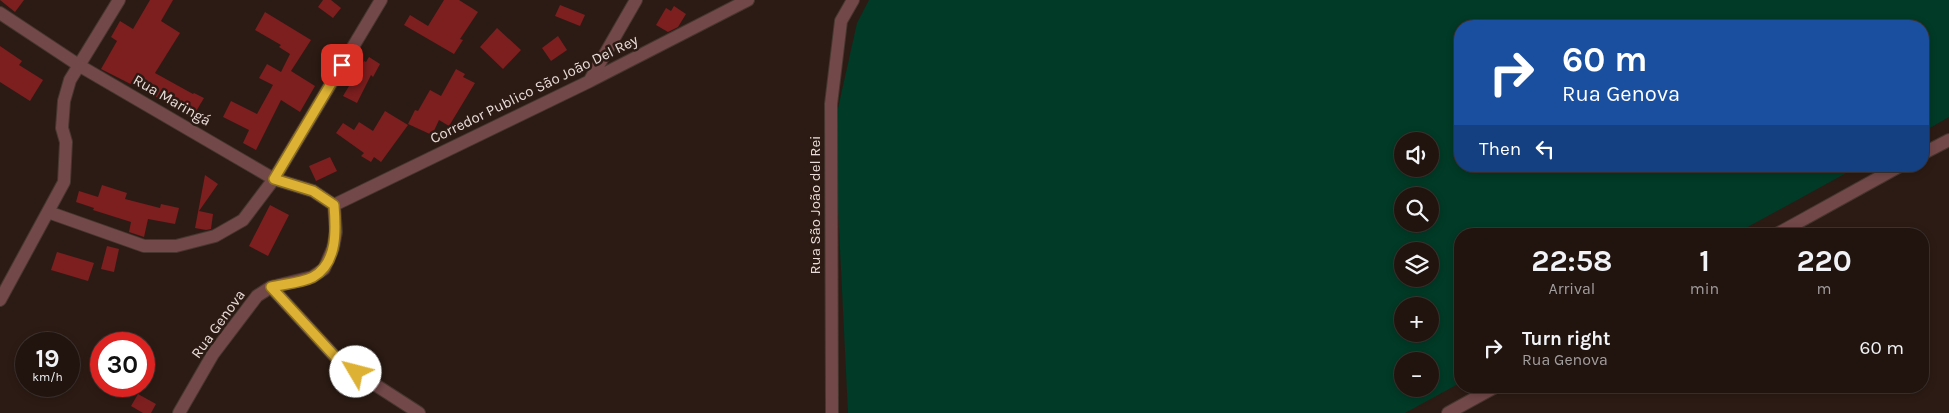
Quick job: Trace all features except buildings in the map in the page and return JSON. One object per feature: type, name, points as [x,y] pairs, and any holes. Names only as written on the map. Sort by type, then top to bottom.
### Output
[{"type":"street","points":[[0,300],[64,182],[66,142],[62,128],[62,114],[70,80],[119,0]]},
{"type":"street","points":[[48,212],[144,246],[176,246],[215,236],[243,220],[274,179],[381,0]]},
{"type":"street","points":[[590,81],[636,0]]},
{"type":"street","name":"Corredor Publico São João Del Rey","points":[[334,205],[590,81],[748,0]]},
{"type":"street","name":"Rua São João del Rei","points":[[832,413],[831,104],[841,21],[853,0]]},
{"type":"street","name":"Rua Maringá","points":[[0,13],[80,66],[274,179],[313,191],[334,205]]},
{"type":"street","points":[[1929,150],[1949,140]]},
{"type":"street","points":[[1788,228],[1889,172]]},
{"type":"street","name":"Rua Genova","points":[[179,413],[213,354],[257,296],[271,287],[312,277],[324,269],[333,248],[336,232],[334,205]]},
{"type":"street","points":[[271,287],[340,362],[419,413]]},
{"type":"street","points":[[1448,413],[1484,393]]},
{"type":"green space","points":[[869,0],[1949,0],[1949,117],[1929,129],[1929,20],[1454,20],[1454,172],[1848,172],[1746,228],[1454,228],[1454,386],[1439,394],[1439,352],[1394,352],[1394,397],[1434,397],[1405,413],[848,413],[834,126],[857,23]]},
{"type":"route","points":[[342,65],[274,179],[313,191],[334,205],[336,232],[333,248],[324,269],[312,277],[271,287],[340,362],[356,372]]}]
